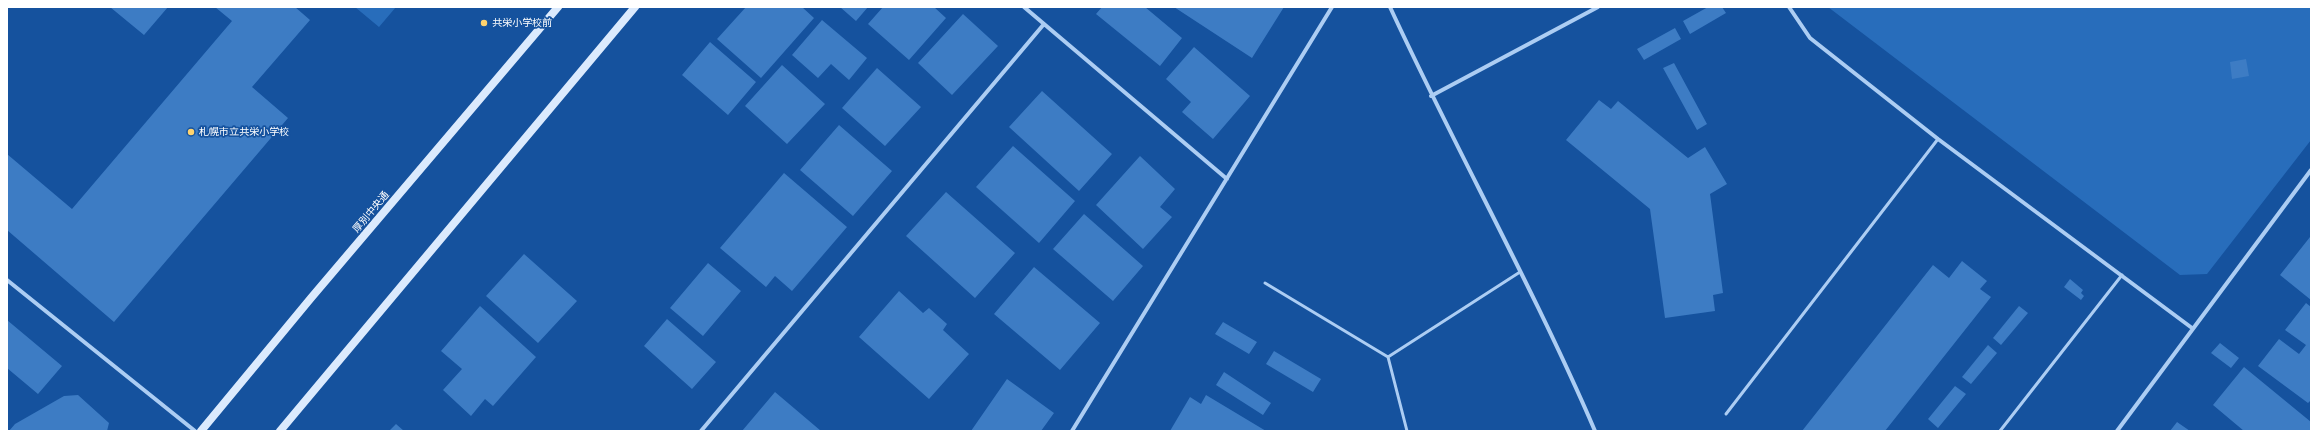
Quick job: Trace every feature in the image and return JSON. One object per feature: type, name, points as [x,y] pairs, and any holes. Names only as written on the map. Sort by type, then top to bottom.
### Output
[{"type":"main road","name":"厚別中央通","points":[[201,431],[311,298],[558,7]]},
{"type":"main road","points":[[280,431],[635,7]]},
{"type":"street","points":[[1024,7],[1227,179]]},
{"type":"street","points":[[1072,431],[1332,7]]},
{"type":"street","points":[[1390,7],[1431,96],[1573,380],[1595,431]]},
{"type":"street","points":[[1431,96],[1598,7]]},
{"type":"street","points":[[1789,7],[1810,38],[1938,139],[2192,328]]},
{"type":"street","points":[[701,431],[1044,24]]},
{"type":"street","points":[[2117,431],[2192,328],[2311,170]]},
{"type":"street","points":[[7,280],[195,431]]},
{"type":"lane","points":[[1726,414],[1938,139]]},
{"type":"lane","points":[[1388,356],[1520,272]]},
{"type":"lane","points":[[2000,431],[2122,275]]},
{"type":"lane","points":[[1265,283],[1388,356],[1407,431]]},
{"type":"shaded area","points":[[355,7],[396,7],[379,27]]},
{"type":"shaded area","points":[[1828,7],[2311,7],[2311,140],[2207,274],[2180,275]]},
{"type":"building","points":[[110,7],[168,7],[144,35]]},
{"type":"building","name":"札幌市立共栄小学校","points":[[215,7],[295,7],[310,20],[252,87],[288,118],[114,322],[7,230],[7,154],[72,209],[232,21]]},
{"type":"building","points":[[746,7],[802,7],[814,18],[761,78],[717,39]]},
{"type":"building","points":[[840,7],[868,7],[856,21]]},
{"type":"building","points":[[883,7],[934,7],[946,18],[909,60],[868,24]]},
{"type":"building","points":[[1102,7],[1145,7],[1182,38],[1160,66],[1096,14]]},
{"type":"building","points":[[1174,7],[1284,7],[1252,58]]},
{"type":"building","points":[[1708,7],[1722,7],[1726,13],[1690,34],[1683,21]]},
{"type":"building","points":[[963,14],[998,46],[952,95],[918,63]]},
{"type":"building","points":[[822,20],[867,58],[849,80],[831,64],[818,78],[792,55]]},
{"type":"building","points":[[1675,28],[1681,39],[1644,60],[1637,49]]},
{"type":"building","points":[[710,42],[756,82],[728,115],[682,75]]},
{"type":"building","points":[[1194,47],[1250,96],[1213,139],[1182,112],[1191,102],[1166,79]]},
{"type":"building","points":[[2246,59],[2249,76],[2232,79],[2230,62]]},
{"type":"building","points":[[1674,63],[1707,124],[1697,130],[1663,68]]},
{"type":"building","points":[[782,65],[825,104],[787,144],[745,106]]},
{"type":"building","points":[[877,68],[921,107],[885,146],[842,108]]},
{"type":"building","points":[[1042,91],[1112,154],[1079,191],[1009,127]]},
{"type":"building","points":[[1599,100],[1611,109],[1618,101],[1688,158],[1705,147],[1727,184],[1710,194],[1723,293],[1713,295],[1715,311],[1665,318],[1650,209],[1566,140]]},
{"type":"building","points":[[839,125],[892,171],[853,216],[800,170]]},
{"type":"building","points":[[1013,146],[1075,201],[1039,243],[976,187]]},
{"type":"building","points":[[1140,156],[1175,189],[1160,207],[1172,217],[1143,249],[1096,205]]},
{"type":"building","points":[[784,173],[847,227],[792,291],[775,276],[766,287],[720,248]]},
{"type":"building","points":[[946,192],[1015,253],[975,298],[906,236]]},
{"type":"building","points":[[1084,214],[1143,266],[1113,301],[1053,249]]},
{"type":"building","points":[[2310,237],[2311,238],[2311,300],[2280,275]]},
{"type":"building","points":[[524,254],[577,301],[538,343],[486,296]]},
{"type":"building","points":[[1962,261],[1987,281],[1980,289],[1991,297],[1885,431],[1802,431],[1933,265],[1949,278]]},
{"type":"building","points":[[708,263],[741,291],[703,336],[670,308]]},
{"type":"building","points":[[1034,267],[1100,323],[1060,370],[994,314]]},
{"type":"building","points":[[2070,279],[2083,290],[2081,293],[2084,296],[2081,300],[2064,287]]},
{"type":"building","points":[[899,291],[923,313],[929,308],[947,324],[943,330],[969,354],[929,399],[859,337]]},
{"type":"building","points":[[2306,303],[2311,307],[2311,400],[2308,403],[2258,366],[2279,339],[2299,354],[2306,345],[2285,330]]},
{"type":"building","points":[[480,306],[536,357],[493,406],[485,399],[471,416],[443,390],[462,369],[441,351]]},
{"type":"building","points":[[2019,306],[2028,313],[2001,345],[1993,338]]},
{"type":"building","points":[[667,319],[716,362],[692,389],[644,346]]},
{"type":"building","points":[[7,320],[62,366],[38,394],[7,368]]},
{"type":"building","points":[[1223,322],[1257,342],[1249,354],[1215,334]]},
{"type":"building","points":[[2220,343],[2239,358],[2231,368],[2211,353]]},
{"type":"building","points":[[1988,345],[1997,353],[1971,384],[1962,377]]},
{"type":"building","points":[[1274,351],[1321,379],[1313,392],[1266,364]]},
{"type":"building","points":[[2244,367],[2311,422],[2311,431],[2244,431],[2213,405]]},
{"type":"building","points":[[1224,372],[1271,403],[1263,415],[1216,385]]},
{"type":"building","points":[[1007,379],[1054,413],[1041,431],[971,431]]},
{"type":"building","points":[[1955,386],[1966,394],[1938,428],[1928,419]]},
{"type":"building","points":[[775,392],[821,431],[742,431]]},
{"type":"building","points":[[78,395],[109,423],[107,431],[9,431],[15,424],[64,396]]},
{"type":"building","points":[[1206,395],[1266,431],[1170,431],[1190,397],[1201,404]]},
{"type":"building","points":[[2177,422],[2190,431],[2170,431]]},
{"type":"building","points":[[396,424],[404,431],[389,431]]},
{"type":"place","name":"共栄小学校前","points":[[484,23]]},
{"type":"place","name":"札幌市立共栄小学校","points":[[191,132]]}]
